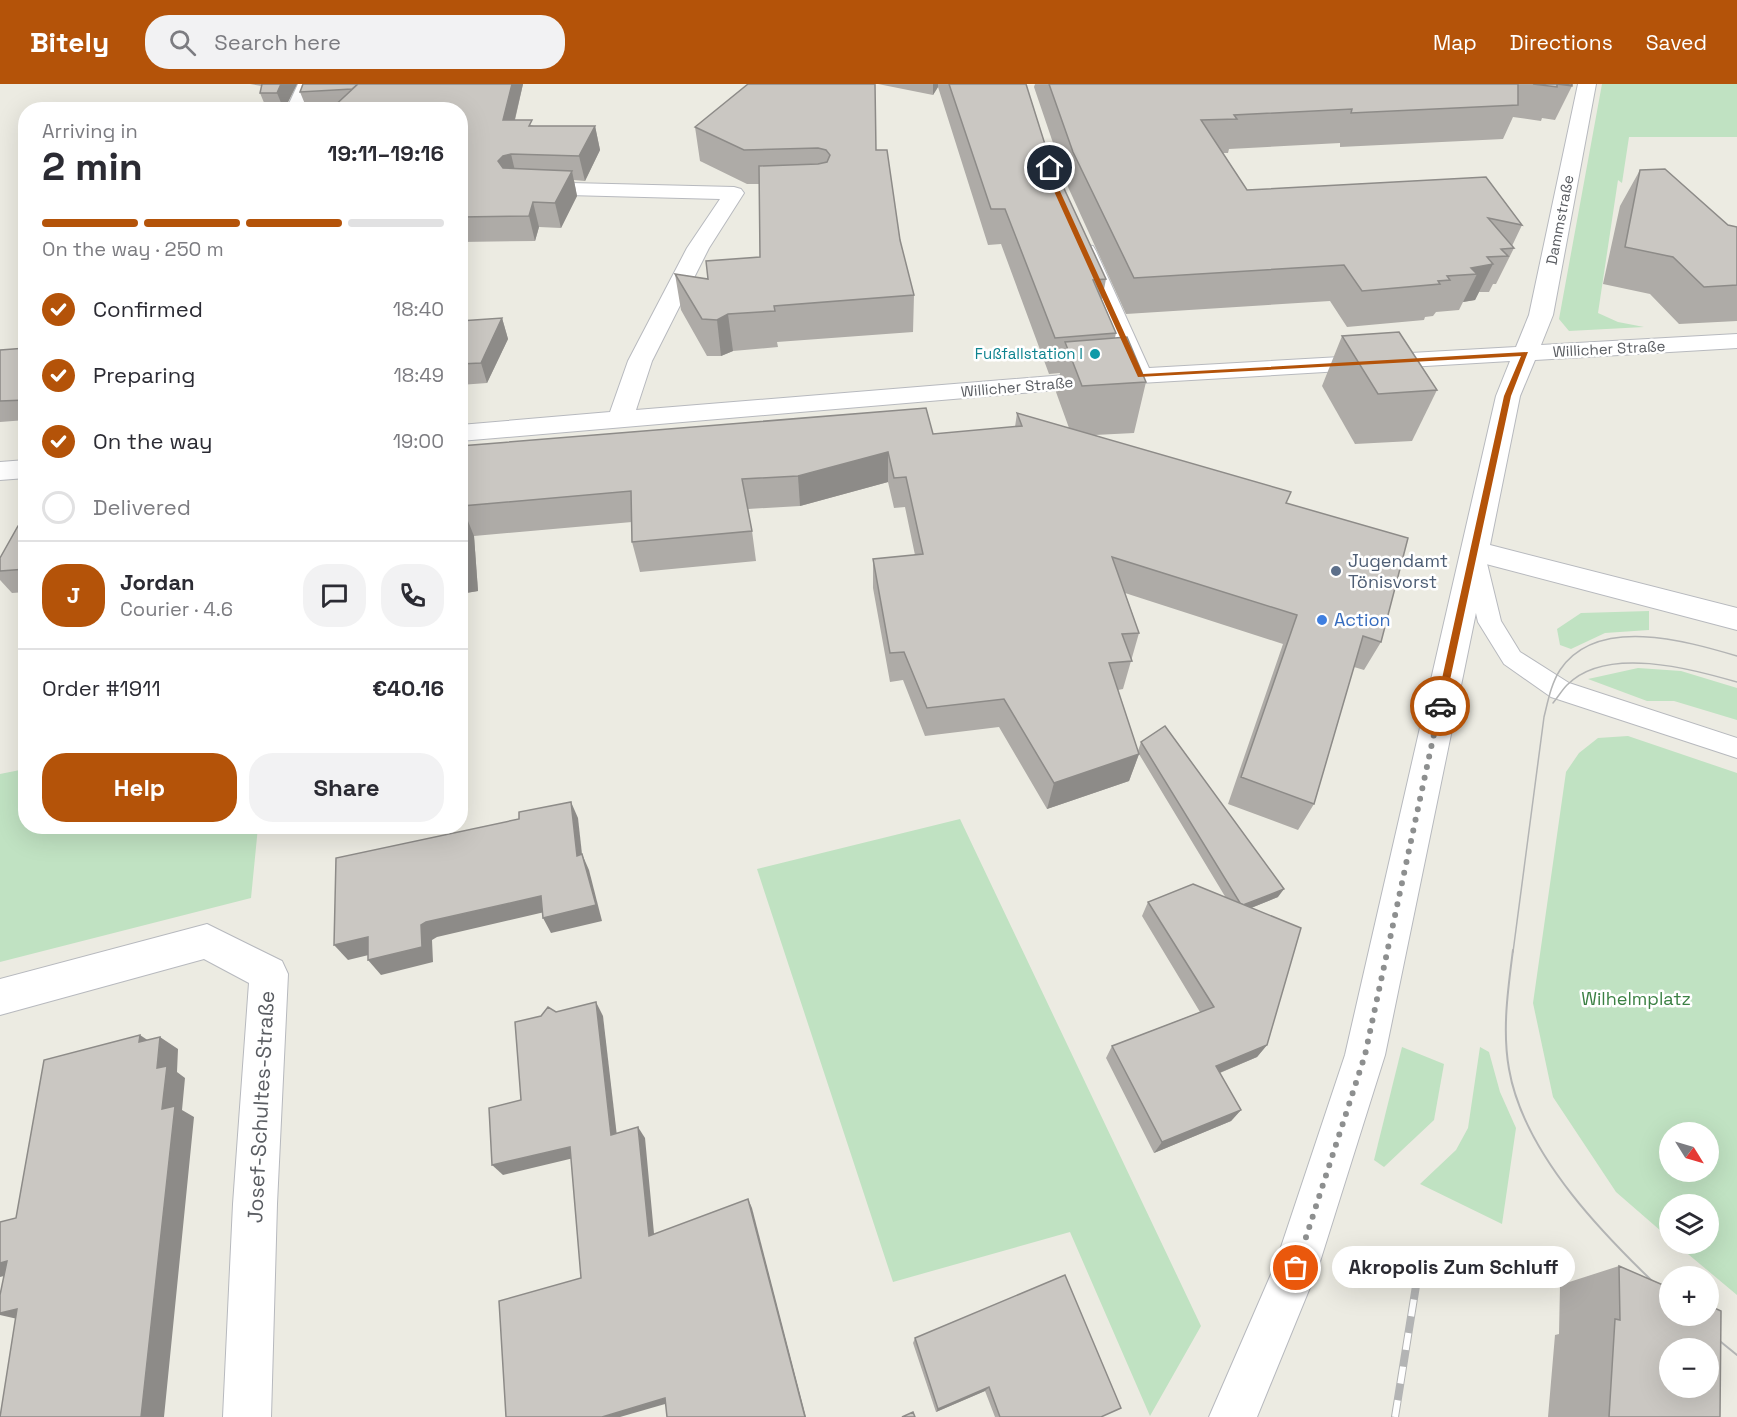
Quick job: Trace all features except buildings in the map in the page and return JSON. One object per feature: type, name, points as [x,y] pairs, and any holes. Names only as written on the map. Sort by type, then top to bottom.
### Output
[{"type":"street","points":[[299,102],[307,84]]},
{"type":"street","name":"Dammstraße","points":[[1233,1417],[1296,1268],[1365,1055],[1508,396],[1541,315],[1581,85]]},
{"type":"street","points":[[517,187],[745,193],[698,248],[640,361],[620,421]]},
{"type":"street","points":[[1075,230],[1140,376]]},
{"type":"street","name":"Willicher Straße","points":[[468,432],[1140,376],[1737,341]]},
{"type":"street","points":[[0,471],[18,470]]},
{"type":"street","points":[[1473,551],[1737,619]]},
{"type":"street","name":"Josef-Schultes-Straße","points":[[0,997],[207,941],[269,974],[255,1204],[247,1417]]},
{"type":"lane","points":[[1473,551],[1490,622],[1512,658],[1560,690],[1737,748]]},
{"type":"green space","points":[[1602,84],[1737,84],[1737,137],[1629,137],[1622,183],[1618,180],[1598,313],[1618,322],[1644,327],[1569,331],[1559,319]]},
{"type":"green space","points":[[1649,611],[1649,630],[1605,633],[1571,649],[1560,645],[1557,629],[1581,613]]},
{"type":"green space","points":[[1638,668],[1681,671],[1737,688],[1737,720],[1674,701],[1647,701],[1588,679]]},
{"type":"green space","name":"Wilhelmplatz","points":[[1628,736],[1737,773],[1737,1295],[1719,1280],[1719,1266],[1702,1266],[1688,1254],[1719,1254],[1719,1194],[1659,1194],[1659,1229],[1616,1192],[1553,1097],[1533,1003],[1566,772],[1579,753],[1598,738]]},
{"type":"green space","points":[[18,770],[18,834],[257,834],[251,898],[0,962],[0,774]]},
{"type":"green space","points":[[960,819],[1201,1326],[1150,1416],[1070,1232],[893,1282],[757,869]]},
{"type":"green space","points":[[1402,1047],[1444,1064],[1434,1120],[1384,1167],[1374,1160]]},
{"type":"green space","points":[[1480,1047],[1489,1052],[1500,1092],[1516,1128],[1502,1224],[1420,1184],[1456,1150],[1468,1128]]},
{"type":"tram line","points":[[1513,952],[1544,717],[1552,687],[1560,670],[1576,653],[1596,642],[1619,637],[1668,639],[1737,656]]},
{"type":"tram line","points":[[1553,703],[1567,685],[1584,673],[1604,666],[1626,663],[1697,671],[1737,682]]},
{"type":"tram line","points":[[1513,950],[1506,1010],[1506,1039],[1509,1069],[1518,1101],[1532,1133],[1550,1164],[1572,1194],[1621,1250],[1659,1287]]},
{"type":"tram line","points":[[1701,1326],[1737,1355]]},
{"type":"railway","points":[[1395,1417],[1419,1267]]},
{"type":"way so far","points":[[1296,1268],[1365,1055],[1440,706]]},
{"type":"place","name":"Fußfallstation I","points":[[1095,354]]},
{"type":"place","name":"Jugendamt Tönisvorst","points":[[1336,571]]},
{"type":"place","name":"Action","points":[[1322,620]]},
{"type":"place","name":"Akropolis Zum Schluff","points":[[1296,1268]]},
{"type":"route","points":[[1050,168],[1056,189],[1140,376],[1525,354],[1508,396],[1440,706]]}]
